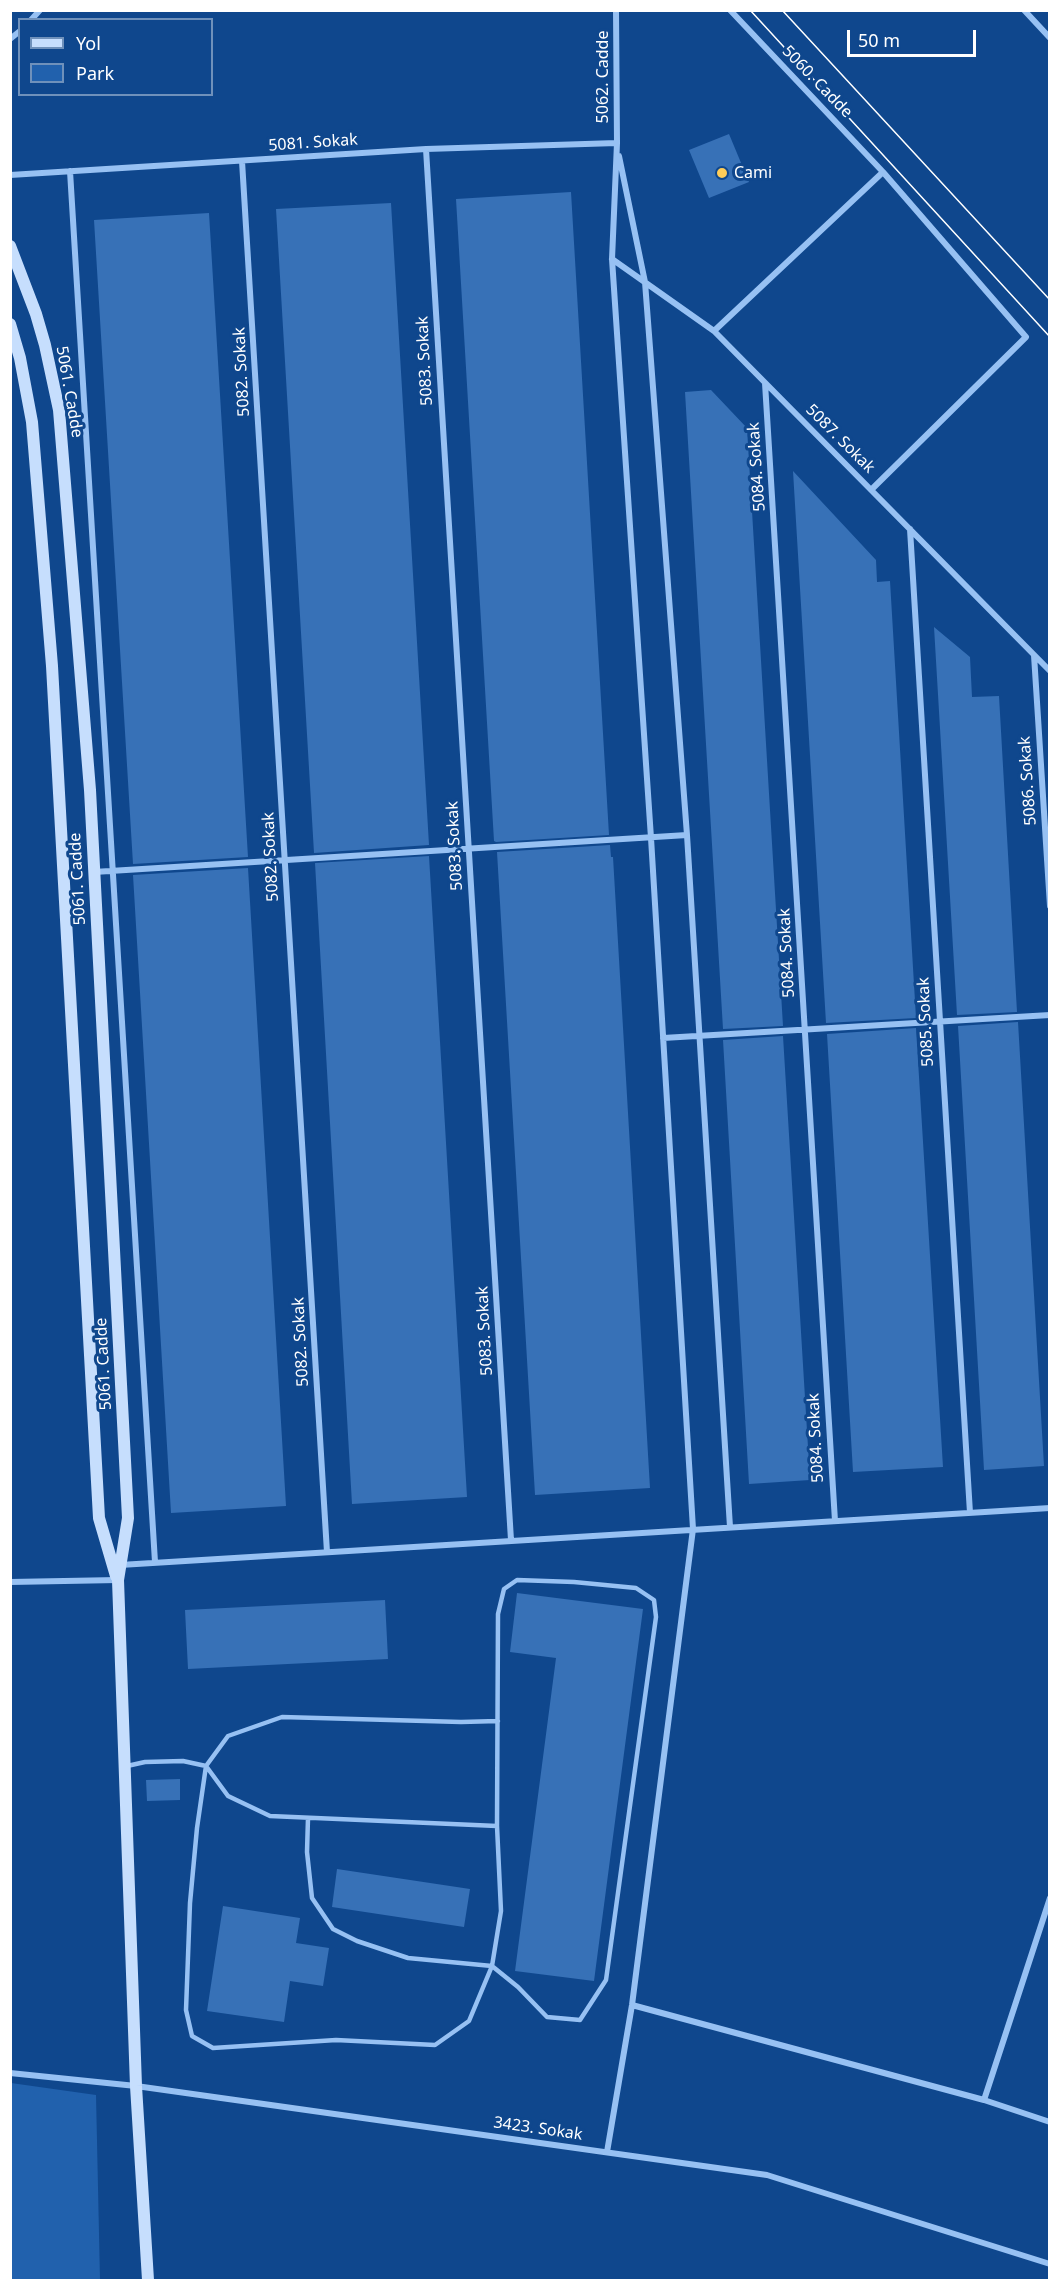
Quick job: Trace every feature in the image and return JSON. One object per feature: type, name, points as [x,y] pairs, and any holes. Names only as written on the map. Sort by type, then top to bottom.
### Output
[{"type":"street","name":"5062. Cadde","points":[[616,10],[617,143]]},
{"type":"street","name":"5060. Cadde","points":[[730,10],[883,172],[1026,337],[871,490]]},
{"type":"street","points":[[1024,10],[1050,38]]},
{"type":"street","name":"5081. Sokak","points":[[10,175],[426,149],[617,143]]},
{"type":"street","points":[[607,2152],[632,2005],[693,1529],[651,838],[612,259],[617,143]]},
{"type":"street","points":[[617,143],[645,282],[687,836],[730,1527]]},
{"type":"street","name":"5083. Sokak","points":[[426,149],[511,1540]]},
{"type":"street","name":"5082. Sokak","points":[[242,161],[327,1552]]},
{"type":"street","points":[[70,171],[155,1562]]},
{"type":"street","points":[[714,331],[883,172]]},
{"type":"street","name":"5061. Cadde","points":[[10,246],[24,279],[45,345],[59,410],[90,790],[128,1518],[118,1580]]},
{"type":"street","name":"5087. Sokak","points":[[612,259],[714,331],[1050,671]]},
{"type":"street","name":"5061. Cadde","points":[[10,324],[22,369],[32,422],[52,666],[99,1518],[118,1580]]},
{"type":"street","name":"5084. Sokak","points":[[765,383],[835,1521]]},
{"type":"street","name":"5085. Sokak","points":[[910,529],[970,1513]]},
{"type":"street","name":"5086. Sokak","points":[[1034,655],[1050,906]]},
{"type":"street","points":[[94,872],[687,836]]},
{"type":"street","points":[[663,1038],[1050,1015]]},
{"type":"street","points":[[120,1564],[1050,1508]]},
{"type":"street","points":[[10,1582],[118,1580],[136,2086],[148,2280]]},
{"type":"street","points":[[984,2100],[1050,1898]]},
{"type":"street","points":[[632,2005],[984,2100],[1050,2122]]},
{"type":"street","name":"3423. Sokak","points":[[10,2073],[136,2086],[767,2175],[1050,2264]]},
{"type":"lane","points":[[308,1818],[307,1852],[312,1898],[333,1929],[357,1941],[408,1958],[492,1966],[547,2017],[580,2020],[606,1980],[656,1617],[654,1600],[636,1588],[574,1582],[517,1580],[504,1589],[498,1614],[498,1721],[497,1826],[501,1911],[492,1966],[469,2020],[435,2045],[336,2040],[213,2048],[192,2036],[186,2010],[190,1903],[206,1766],[228,1736],[282,1716],[461,1722],[498,1721]]},
{"type":"lane","points":[[124,1766],[146,1762],[183,1761],[206,1766],[228,1796],[270,1816],[497,1826]]},
{"type":"green space","points":[[11,2083],[96,2095],[100,2280],[11,2280]]},
{"type":"building","name":"Cami","points":[[729,134],[749,182],[709,198],[689,150]]},
{"type":"building","points":[[571,192],[609,835],[496,842],[494,841],[456,199]]},
{"type":"building","points":[[391,203],[429,845],[314,853],[276,209]]},
{"type":"building","points":[[209,213],[248,857],[133,864],[94,220]]},
{"type":"building","points":[[711,390],[747,428],[783,1026],[723,1029],[685,392]]},
{"type":"building","points":[[793,471],[876,560],[877,582],[890,581],[916,1018],[826,1023]]},
{"type":"building","points":[[934,627],[970,657],[972,697],[999,696],[1017,1012],[957,1015]]},
{"type":"building","points":[[610,845],[611,857],[613,857],[650,1488],[535,1495],[497,852]]},
{"type":"building","points":[[429,856],[467,1497],[352,1504],[315,863]]},
{"type":"building","points":[[248,868],[286,1506],[171,1513],[133,875]]},
{"type":"building","points":[[1018,1022],[1044,1466],[984,1470],[958,1026]]},
{"type":"building","points":[[916,1028],[943,1467],[853,1472],[827,1034]]},
{"type":"building","points":[[783,1036],[810,1480],[749,1484],[723,1040]]},
{"type":"building","points":[[517,1593],[643,1609],[594,1981],[515,1971],[556,1658],[510,1652]]},
{"type":"building","points":[[385,1600],[388,1659],[188,1669],[185,1610]]},
{"type":"building","points":[[180,1779],[180,1800],[147,1801],[146,1780]]},
{"type":"building","points":[[337,1869],[470,1889],[464,1927],[332,1907]]},
{"type":"building","points":[[223,1906],[300,1918],[296,1943],[329,1948],[323,1986],[290,1981],[284,2022],[207,2011]]},
{"type":"tram line","points":[[750,10],[1050,337]]},
{"type":"tram line","points":[[782,10],[1050,300]]},
{"type":"place","name":"Cami","points":[[722,173]]}]
